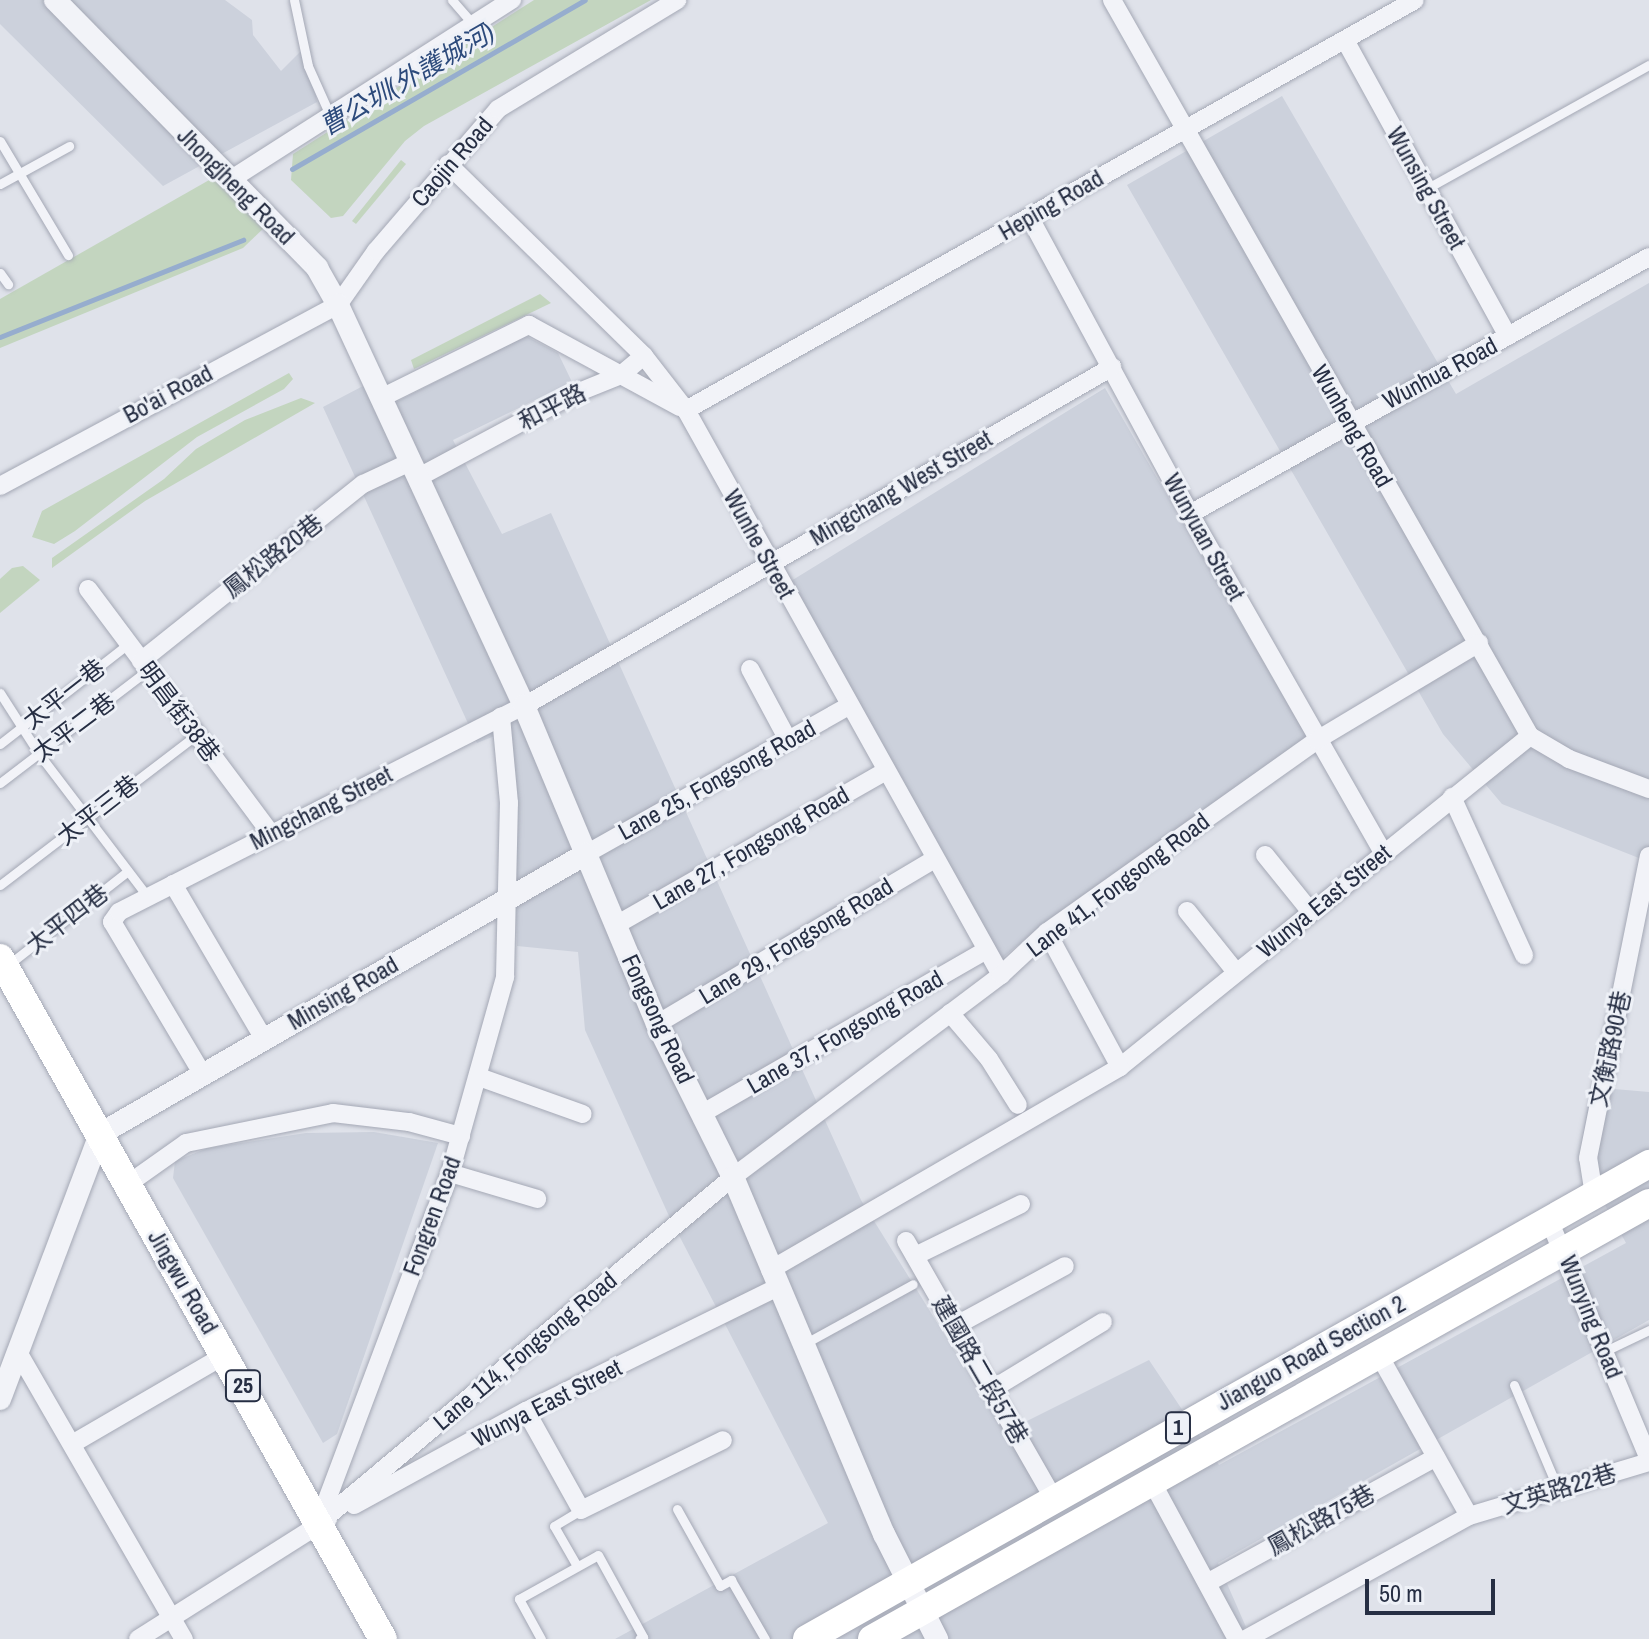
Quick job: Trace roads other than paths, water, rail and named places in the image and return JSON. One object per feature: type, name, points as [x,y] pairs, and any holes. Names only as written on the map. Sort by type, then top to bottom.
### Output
[{"type":"main road","name":"25","points":[[3,963],[100,1134]]},
{"type":"main road","name":"Jingwu Road","points":[[100,1134],[383,1639]]},
{"type":"main road","name":"Jianguo Road Section 2","points":[[807,1639],[1649,1164]]},
{"type":"main road","name":"Jianguo Road Section 2","points":[[872,1639],[1649,1203]]},
{"type":"street","name":"Jhongjheng Road","points":[[55,0],[317,268],[383,397]]},
{"type":"street","points":[[230,180],[329,113],[512,0]]},
{"type":"street","name":"Caojin Road","points":[[338,305],[448,164],[498,109],[677,0]]},
{"type":"street","name":"Wunheng Road","points":[[1112,0],[1530,736]]},
{"type":"street","name":"Heping Road","points":[[686,410],[1415,0]]},
{"type":"street","name":"Wunsing Street","points":[[1345,40],[1508,336]]},
{"type":"street","name":"Wunhe Street","points":[[448,164],[644,356],[686,410],[768,563],[1001,975]]},
{"type":"street","name":"Wunyuan Street","points":[[1030,218],[1190,514],[1383,853]]},
{"type":"street","name":"Wunhua Road","points":[[1190,514],[1349,422],[1649,257]]},
{"type":"street","name":"Bo'ai Road","points":[[0,486],[338,305]]},
{"type":"street","points":[[383,397],[529,325],[686,410]]},
{"type":"street","name":"和平路","points":[[416,469],[621,375],[644,356]]},
{"type":"street","name":"Mingchang West Street","points":[[524,706],[1112,367]]},
{"type":"street","name":"Fongsong Road","points":[[383,397],[524,706],[657,1024],[733,1177],[907,1582],[937,1639]]},
{"type":"street","name":"鳳松路20巷","points":[[144,666],[363,484],[416,469]]},
{"type":"street","name":"明昌街38巷","points":[[88,589],[271,834]]},
{"type":"street","name":"Lane 41, Fongsong Road","points":[[733,1177],[1001,975],[1047,932],[1317,740],[1479,643]]},
{"type":"street","points":[[750,669],[788,740]]},
{"type":"street","name":"Mingchang Street","points":[[203,1075],[112,922],[119,912],[524,706]]},
{"type":"street","name":"Lane 25, Fongsong Road","points":[[586,854],[849,706]]},
{"type":"street","name":"Fongren Road","points":[[318,1524],[450,1173],[505,977],[509,803],[501,716]]},
{"type":"street","points":[[1530,736],[1569,759],[1649,789]]},
{"type":"street","name":"Wunya East Street","points":[[318,1524],[774,1278],[1120,1067],[1530,736]]},
{"type":"street","name":"Lane 27, Fongsong Road","points":[[616,925],[886,771]]},
{"type":"street","points":[[1452,797],[1524,955]]},
{"type":"street","name":"Minsing Road","points":[[100,1134],[586,854]]},
{"type":"street","points":[[1265,855],[1311,912]]},
{"type":"street","name":"文衡路90巷","points":[[1594,1195],[1588,1158],[1649,856]]},
{"type":"street","name":"Lane 29, Fongsong Road","points":[[657,1024],[935,859]]},
{"type":"street","points":[[173,884],[264,1039]]},
{"type":"street","points":[[1187,911],[1236,972]]},
{"type":"street","points":[[1047,932],[1120,1067]]},
{"type":"street","name":"Lane 37, Fongsong Road","points":[[703,1113],[987,950]]},
{"type":"street","points":[[950,1013],[989,1059],[1018,1105]]},
{"type":"street","points":[[479,1077],[583,1114]]},
{"type":"street","points":[[128,1184],[186,1143],[333,1113],[409,1122],[461,1136]]},
{"type":"street","points":[[0,1399],[100,1134]]},
{"type":"street","points":[[450,1173],[537,1199]]},
{"type":"street","name":"Lane 114, Fongsong Road","points":[[318,1524],[733,1177]]},
{"type":"street","name":"建國路二段57巷","points":[[1021,1204],[911,1248],[1053,1498]]},
{"type":"street","name":"Wunying Road","points":[[1549,1220],[1565,1250],[1647,1450]]},
{"type":"street","points":[[955,1326],[1065,1266]]},
{"type":"street","points":[[991,1390],[1103,1322]]},
{"type":"street","points":[[18,1352],[184,1639]]},
{"type":"street","points":[[72,1444],[225,1355]]},
{"type":"street","points":[[1379,1355],[1469,1516]]},
{"type":"street","points":[[526,1411],[581,1510],[723,1440]]},
{"type":"street","name":"文英路22巷","points":[[1246,1639],[1469,1516],[1558,1489],[1647,1450]]},
{"type":"street","name":"鳳松路75巷","points":[[1207,1583],[1436,1457]]},
{"type":"street","points":[[1152,1482],[1237,1639]]},
{"type":"street","points":[[138,1639],[318,1524]]},
{"type":"lane","points":[[294,0],[308,66],[329,113]]},
{"type":"lane","points":[[452,0],[473,24]]},
{"type":"lane","points":[[1426,189],[1649,65]]},
{"type":"lane","points":[[0,141],[68,255]]},
{"type":"lane","points":[[0,184],[20,170],[69,146]]},
{"type":"lane","points":[[0,273],[8,284]]},
{"type":"lane","name":"太平一巷","points":[[0,744],[128,644]]},
{"type":"lane","name":"太平二巷","points":[[0,783],[144,666]]},
{"type":"lane","points":[[0,693],[39,754],[148,897]]},
{"type":"lane","name":"太平三巷","points":[[0,885],[196,735]]},
{"type":"lane","name":"太平四巷","points":[[3,963],[128,871]]},
{"type":"lane","points":[[803,1345],[913,1284]]},
{"type":"lane","points":[[1605,1351],[1649,1330]]},
{"type":"lane","points":[[1514,1385],[1558,1489]]},
{"type":"lane","points":[[677,1509],[720,1586],[731,1580],[765,1639]]},
{"type":"lane","points":[[577,1566],[554,1526],[581,1510]]},
{"type":"lane","points":[[541,1639],[519,1599],[598,1555],[643,1637],[639,1639]]},
{"type":"waterway","name":"曹公圳(外護城河)","points":[[292,169],[585,0]]},
{"type":"waterway","name":"曹公圳(外護城河)","points":[[0,337],[243,240]]}]
